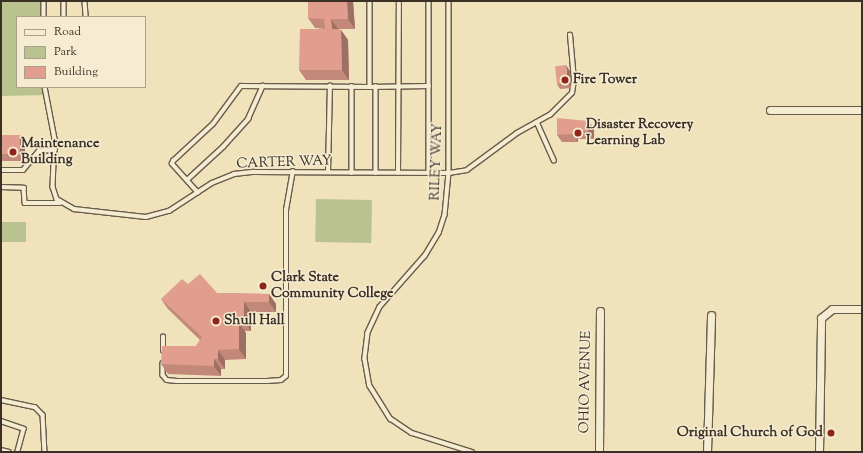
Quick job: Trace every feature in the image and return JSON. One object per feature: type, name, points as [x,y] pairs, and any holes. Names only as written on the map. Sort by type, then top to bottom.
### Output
[{"type":"street","points":[[770,110],[862,110]]},
{"type":"street","points":[[819,452],[820,326],[824,313],[832,309],[862,309]]},
{"type":"street","name":"OHIO AVENUE","points":[[599,452],[600,312]]},
{"type":"street","points":[[707,452],[711,315]]},
{"type":"lane","points":[[44,1],[44,16]]},
{"type":"lane","points":[[64,1],[64,16]]},
{"type":"lane","points":[[85,1],[86,16]]},
{"type":"lane","points":[[370,1],[370,86]]},
{"type":"lane","points":[[398,173],[399,1]]},
{"type":"lane","points":[[429,1],[429,173]]},
{"type":"lane","name":"RILEY WAY","points":[[449,1],[448,198],[439,233],[425,256],[380,307],[368,333],[365,360],[370,386],[391,418],[412,433],[472,452]]},
{"type":"lane","name":"CARTER WAY","points":[[1,187],[24,188],[25,203],[60,203],[74,209],[146,217],[169,211],[212,183],[234,174],[294,172],[449,173],[467,170],[517,133],[550,115],[572,93],[574,80],[570,35]]},
{"type":"lane","points":[[198,192],[172,164],[173,161],[213,124],[241,86],[429,86]]},
{"type":"lane","points":[[187,180],[223,147],[248,118],[263,86]]},
{"type":"lane","points":[[328,172],[330,86]]},
{"type":"lane","points":[[352,86],[352,173]]},
{"type":"lane","points":[[376,86],[376,173]]},
{"type":"lane","points":[[45,88],[56,150],[53,187],[60,203]]},
{"type":"lane","points":[[537,122],[554,160]]},
{"type":"lane","points":[[1,170],[23,170],[39,151],[56,150]]},
{"type":"lane","points":[[163,337],[163,375],[167,380],[267,381],[281,380],[286,376],[286,210],[294,172]]},
{"type":"lane","points":[[1,400],[35,407],[43,415],[45,452]]},
{"type":"lane","points":[[1,421],[24,429],[18,452]]},
{"type":"lane","points":[[1,450],[9,452]]},
{"type":"green space","points":[[1,1],[45,1],[45,16],[16,16],[16,88],[46,88],[46,95],[1,96]]},
{"type":"green space","points":[[316,199],[372,200],[371,243],[315,242]]},
{"type":"green space","points":[[1,222],[26,222],[26,242],[1,242]]},
{"type":"building","points":[[308,1],[347,1],[348,19],[331,19],[332,29],[341,30],[342,70],[299,70],[300,29],[325,29],[324,19],[308,18]]},
{"type":"building","points":[[566,65],[568,83],[557,84],[555,66]]},
{"type":"building","points":[[557,118],[588,121],[588,131],[573,131],[573,134],[557,135]]},
{"type":"building","points":[[1,135],[20,135],[20,154],[1,154]]},
{"type":"building","name":"Shull Hall","points":[[200,274],[217,293],[269,294],[269,302],[244,302],[244,321],[231,322],[239,323],[239,349],[218,350],[218,359],[214,359],[214,366],[161,364],[162,346],[196,346],[202,337],[161,299],[182,279],[188,284]]},
{"type":"place","name":"Fire Tower","points":[[565,80]]},
{"type":"place","name":"Disaster Recovery Learning Lab","points":[[578,133]]},
{"type":"place","name":"Maintenance Building","points":[[13,152]]},
{"type":"place","name":"Clark State Community College","points":[[263,286]]},
{"type":"place","name":"Shull Hall","points":[[216,321]]},
{"type":"place","name":"Original Church of God","points":[[831,433]]}]
